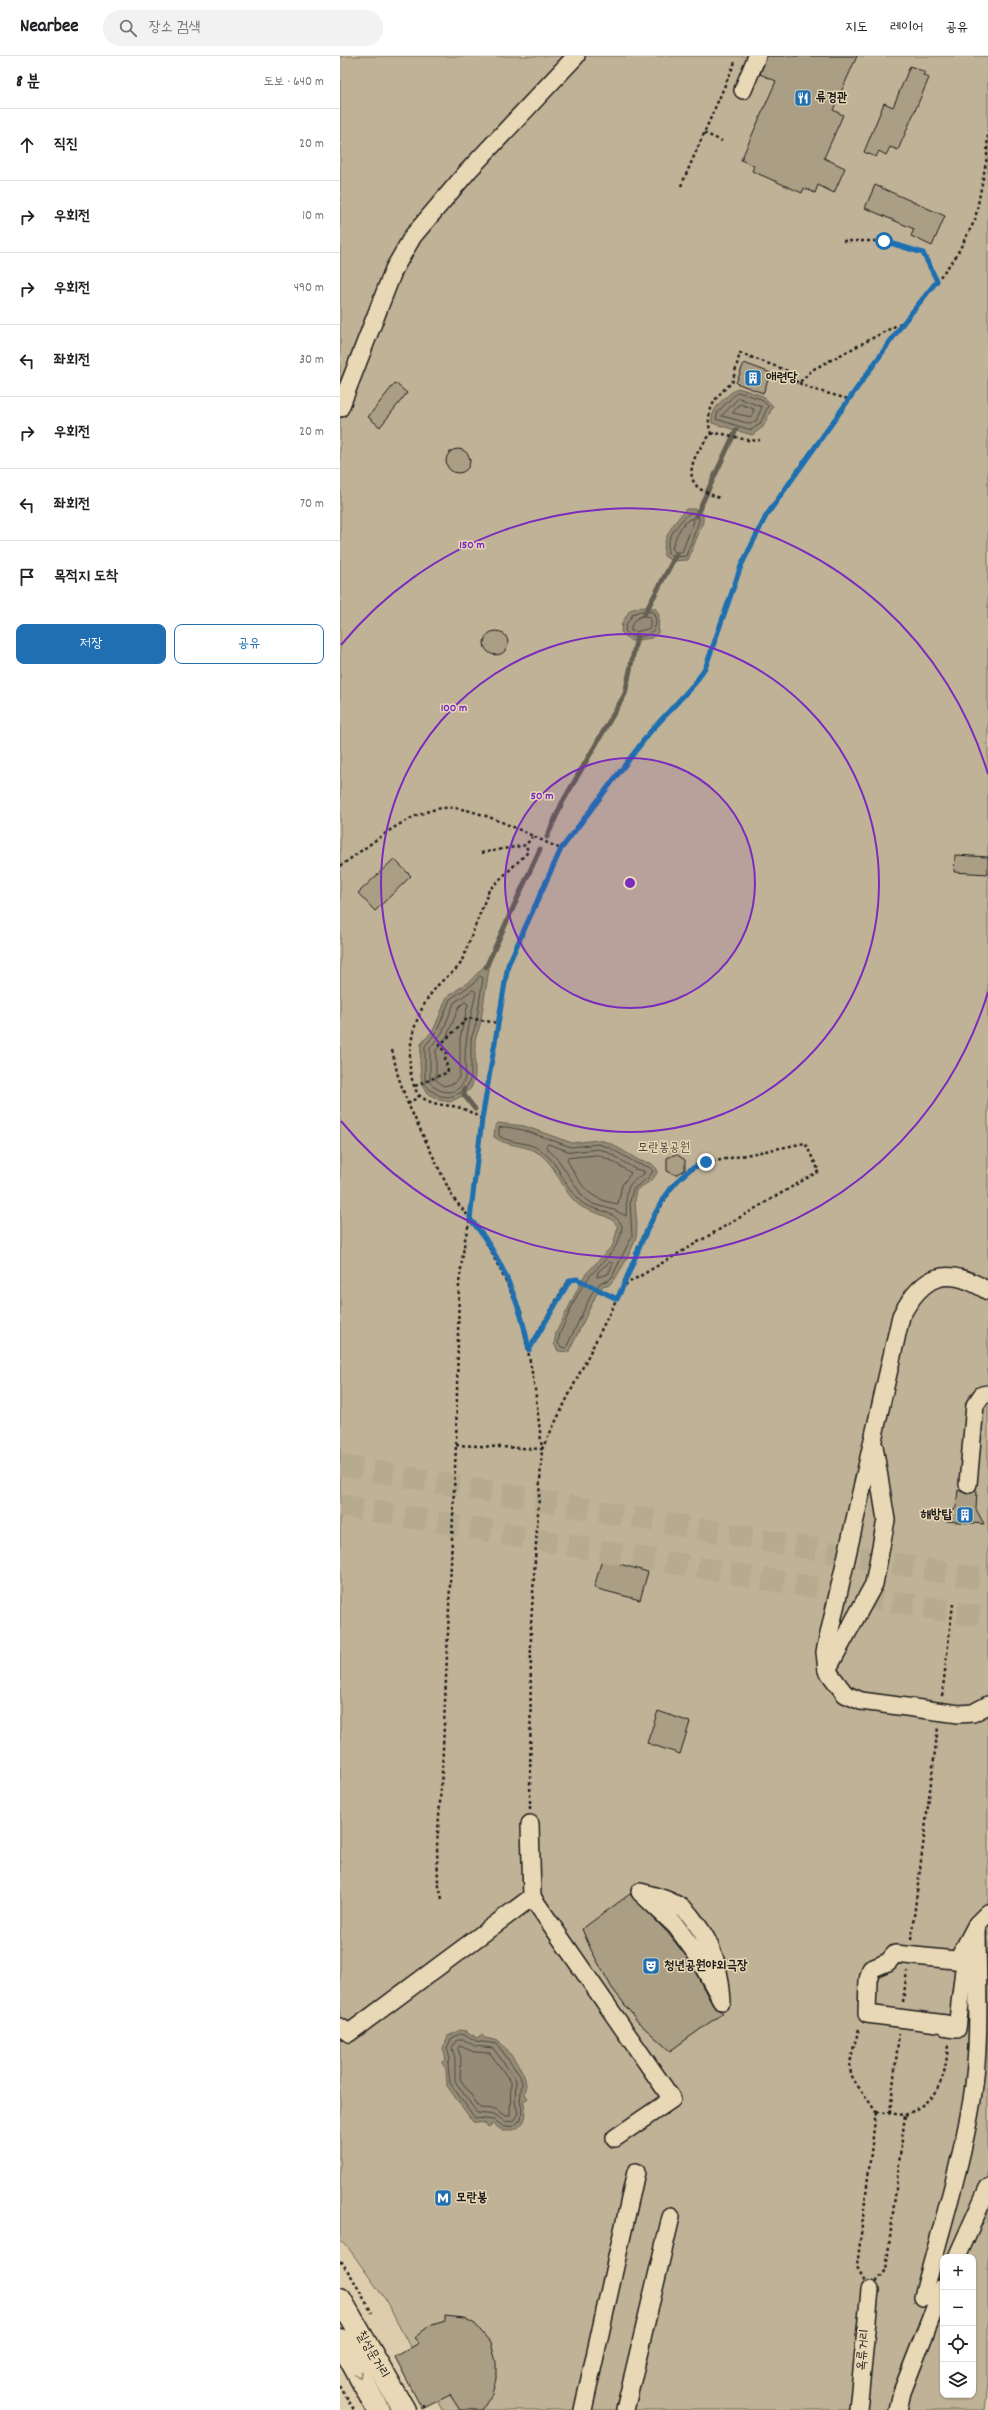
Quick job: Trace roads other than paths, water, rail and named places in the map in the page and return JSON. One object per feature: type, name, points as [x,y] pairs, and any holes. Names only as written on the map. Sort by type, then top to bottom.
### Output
[{"type":"main road","name":"칠성문거리","points":[[340,2299],[404,2410]]},
{"type":"main road","name":"칠성문거리","points":[[340,2340],[378,2410]]},
{"type":"street","points":[[340,408],[394,269],[413,236],[468,171],[576,56]]},
{"type":"street","points":[[743,90],[755,57]]},
{"type":"street","points":[[988,1291],[960,1277],[936,1278],[922,1285],[910,1298],[901,1316],[825,1652],[828,1670],[845,1694],[861,1701],[960,1714],[973,1714],[988,1705]]},
{"type":"street","points":[[968,1484],[975,1404],[982,1395],[988,1394]]},
{"type":"street","points":[[828,1670],[874,1584],[878,1572],[886,1520],[886,1510],[872,1439]]},
{"type":"street","points":[[530,1824],[532,1897],[672,2099],[615,2138]]},
{"type":"street","points":[[640,1892],[666,1899],[686,1911],[700,1929],[712,1949],[720,1978],[722,2001],[697,1955],[676,1926],[640,1892]]},
{"type":"street","points":[[340,2027],[349,2034],[532,1897]]},
{"type":"street","points":[[958,1960],[982,1918]]},
{"type":"street","points":[[923,2297],[966,2130],[972,2098],[978,2020],[982,1918]]},
{"type":"street","points":[[895,1954],[958,1960],[965,1961],[957,2029],[948,2028],[946,2024],[867,2014],[868,1980],[871,1969],[888,1962],[895,1954]]},
{"type":"street","points":[[583,2410],[636,2172]]},
{"type":"street","points":[[958,2254],[988,2188]]},
{"type":"street","points":[[625,2410],[672,2217]]},
{"type":"street","name":"옥류거리","points":[[858,2410],[870,2290]]},
{"type":"street","points":[[898,2410],[902,2392],[942,2290]]},
{"type":"water","points":[[738,388],[763,396],[773,406],[763,427],[752,435],[712,423],[712,417],[716,407],[724,398]]},
{"type":"water","points":[[686,509],[695,509],[703,514],[703,522],[688,560],[672,561],[664,556],[665,543],[673,525]]},
{"type":"water","points":[[640,607],[655,608],[659,615],[658,633],[651,638],[631,641],[621,632],[622,623],[630,610]]},
{"type":"water","points":[[489,961],[480,1025],[475,1040],[475,1077],[471,1088],[464,1095],[450,1102],[439,1100],[427,1093],[422,1086],[420,1063],[421,1044],[434,1029],[447,997],[471,980]]},
{"type":"water","points":[[498,1123],[524,1126],[572,1143],[598,1140],[610,1143],[640,1161],[651,1163],[657,1169],[657,1173],[652,1180],[636,1190],[635,1202],[637,1231],[634,1243],[628,1256],[612,1282],[608,1286],[604,1285],[596,1295],[569,1352],[558,1351],[554,1344],[556,1333],[584,1276],[613,1245],[618,1227],[615,1222],[605,1216],[584,1208],[573,1200],[546,1159],[540,1154],[494,1137],[495,1126]]},
{"type":"water","points":[[460,2030],[466,2031],[477,2038],[482,2035],[485,2038],[499,2041],[523,2073],[526,2087],[525,2094],[528,2098],[523,2102],[526,2113],[523,2123],[515,2129],[503,2131],[493,2124],[488,2127],[485,2123],[473,2122],[447,2086],[446,2069],[442,2063],[446,2060],[443,2048],[448,2036]]},
{"type":"waterway","points":[[696,516],[736,430]]},
{"type":"waterway","points":[[645,613],[676,555]]},
{"type":"waterway","points":[[547,837],[562,803],[625,694],[637,636]]},
{"type":"waterway","points":[[486,967],[540,849]]},
{"type":"waterway","points":[[464,1089],[464,1095],[475,1109]]},
{"type":"tunnel","points":[[340,1465],[988,1580]]},
{"type":"tunnel","points":[[340,1505],[988,1618]]},
{"type":"place","name":"류경관","points":[[803,98]]},
{"type":"place","name":"애련당","points":[[753,378]]},
{"type":"place","name":"해방탑","points":[[965,1515]]},
{"type":"place","name":"청년공원야외극장","points":[[651,1966]]},
{"type":"place","name":"모란봉","points":[[443,2198]]},
{"type":"park label","name":"모란봉공원","points":[[664,1148]]}]
